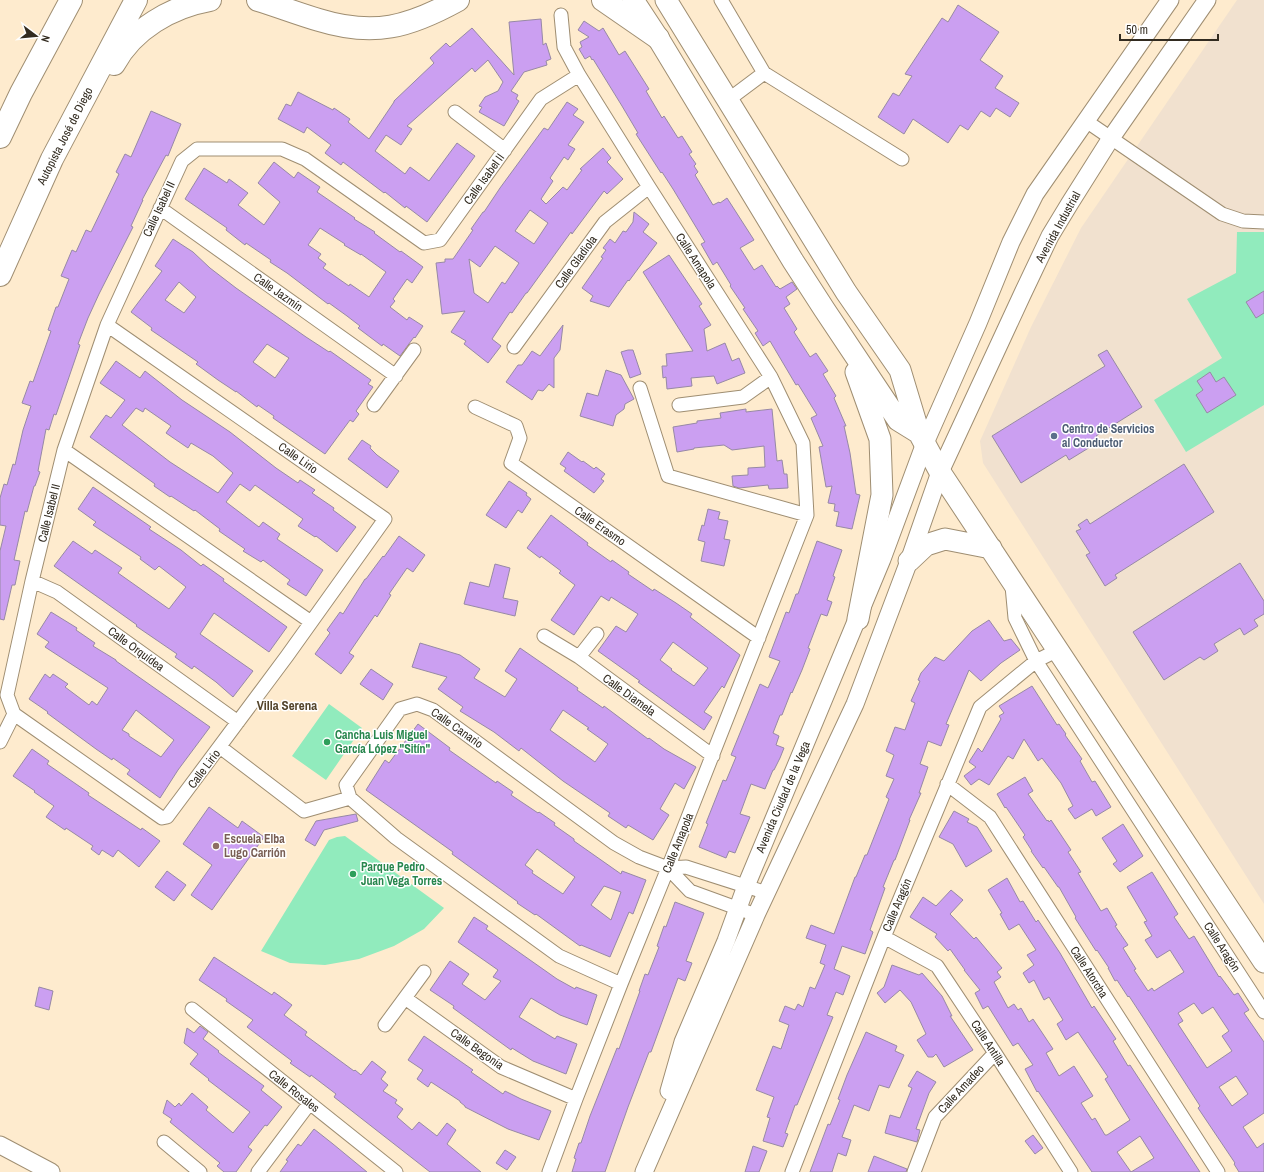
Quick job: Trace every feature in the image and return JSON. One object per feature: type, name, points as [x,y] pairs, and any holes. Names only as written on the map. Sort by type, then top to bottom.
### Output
[{"type":"highway","points":[[30,77],[41,33],[59,0]]},
{"type":"highway","points":[[0,137],[71,0]]},
{"type":"highway","name":"Autopista José de Diego","points":[[0,275],[52,159],[136,0]]},
{"type":"highway","points":[[52,159],[98,92],[120,52],[155,21],[166,14],[198,2],[210,0]]},
{"type":"highway","points":[[258,0],[319,20],[344,26],[369,29],[416,20],[458,0]]},
{"type":"highway","points":[[603,0],[658,38]]},
{"type":"main road","points":[[633,0],[722,141],[793,261],[824,309],[898,420],[922,438]]},
{"type":"main road","points":[[666,0],[846,292],[900,370],[922,438],[940,472],[1264,962]]},
{"type":"main road","points":[[824,309],[858,376],[880,439],[882,495],[858,618]]},
{"type":"main road","points":[[909,561],[926,545],[945,539],[991,548]]},
{"type":"street","points":[[721,0],[764,73],[902,159]]},
{"type":"street","points":[[922,438],[978,323],[1011,242],[1035,194],[1170,0]]},
{"type":"street","name":"Avenida Industrial","points":[[940,472],[1050,236],[1111,138],[1207,0]]},
{"type":"street","name":"Calle Amapola","points":[[549,1172],[621,984],[808,515],[803,443],[771,377],[648,187],[579,75],[564,47],[561,15]]},
{"type":"street","points":[[728,100],[764,73]]},
{"type":"street","name":"Calle Isabel II","points":[[14,714],[7,695],[32,582],[64,450],[107,325],[182,161],[197,149],[282,149],[305,159],[424,243],[440,240],[541,99],[579,75]]},
{"type":"street","points":[[455,112],[505,150]]},
{"type":"street","points":[[1086,121],[1222,214],[1243,221],[1264,222]]},
{"type":"street","name":"Calle Gladiola","points":[[514,347],[605,222],[648,187]]},
{"type":"street","name":"Calle Jazmín","points":[[160,208],[396,376]]},
{"type":"street","name":"Calle Lirio","points":[[14,714],[162,818],[166,817],[220,747],[385,519],[107,325]]},
{"type":"street","points":[[374,405],[414,350]]},
{"type":"street","points":[[679,405],[743,397],[771,377]]},
{"type":"street","points":[[640,388],[668,476],[808,515]]},
{"type":"street","name":"Calle Erasmo","points":[[475,407],[516,426],[520,438],[511,463],[759,638]]},
{"type":"street","name":"Avenida Ciudad de la Vega","points":[[651,1155],[683,1042],[726,941],[737,908],[882,559],[922,438]]},
{"type":"street","points":[[64,450],[311,622]]},
{"type":"street","name":"Avenida Ciudad de la Vega","points":[[644,1172],[756,915],[855,704],[909,561],[940,472]]},
{"type":"street","name":"Calle Orquídea","points":[[32,582],[57,592],[238,722]]},
{"type":"street","name":"Calle Aragón","points":[[1012,582],[1015,618],[1036,662],[1264,1012]]},
{"type":"street","points":[[579,657],[597,634]]},
{"type":"street","name":"Calle Diamela","points":[[544,636],[579,657],[713,756]]},
{"type":"street","points":[[1036,662],[1058,650]]},
{"type":"street","name":"Calle Aragón","points":[[792,1172],[884,937],[980,707],[1036,662]]},
{"type":"street","name":"Calle Canario","points":[[350,798],[346,785],[391,722],[400,710],[418,704],[432,710],[614,843],[638,857],[668,868],[686,867],[767,893]]},
{"type":"street","points":[[0,742],[14,714]]},
{"type":"street","points":[[220,747],[304,811],[350,798],[396,838],[559,956],[621,984]]},
{"type":"street","name":"Calle Atorcha","points":[[947,784],[990,817],[1218,1172]]},
{"type":"street","points":[[668,868],[690,891],[756,915]]},
{"type":"street","name":"Calle Antilla","points":[[884,937],[937,966],[1071,1172]]},
{"type":"street","points":[[385,1025],[424,972]]},
{"type":"street","name":"Calle Begonia","points":[[405,998],[501,1067],[576,1100]]},
{"type":"street","name":"Calle Rosales","points":[[192,1009],[396,1172]]},
{"type":"street","name":"Calle Amadeo","points":[[914,1172],[935,1117],[995,1053]]},
{"type":"street","points":[[258,1172],[309,1104]]},
{"type":"street","points":[[164,1142],[200,1172]]},
{"type":"street","points":[[0,1145],[51,1172]]},
{"type":"shaded area","points":[[1237,0],[1264,0],[1264,904],[983,463],[980,441],[1031,327],[1081,228]]},
{"type":"green space","points":[[1237,232],[1264,232],[1264,405],[1186,452],[1154,400],[1222,358],[1187,299],[1236,273]]},
{"type":"green space","name":"Cancha Luis Miguel García López \"Sitín\"","points":[[329,704],[362,728],[326,780],[292,756]]},
{"type":"green space","name":"Parque Pedro Juan Vega Torres","points":[[345,836],[444,908],[424,929],[394,946],[359,959],[325,965],[290,963],[261,951],[329,840]]},
{"type":"building","points":[[958,5],[999,32],[980,60],[1003,76],[995,88],[1019,103],[1010,117],[996,108],[990,117],[981,111],[968,130],[960,125],[948,143],[913,119],[904,134],[878,117],[893,93],[899,96],[912,76],[905,74],[942,18],[948,22]]},
{"type":"building","points":[[541,19],[543,45],[546,43],[551,59],[546,61],[547,65],[524,72],[511,91],[518,95],[516,99],[519,101],[504,126],[479,112],[482,107],[479,106],[485,97],[498,91],[503,82],[488,60],[475,72],[472,68],[407,126],[412,129],[401,145],[386,135],[375,151],[405,174],[410,167],[429,181],[457,143],[475,156],[427,222],[406,206],[405,208],[385,192],[384,193],[343,162],[341,165],[325,153],[331,145],[307,127],[304,133],[278,119],[286,104],[291,106],[298,92],[333,110],[334,108],[350,119],[348,122],[369,139],[394,101],[434,63],[430,58],[446,43],[450,47],[472,28],[514,75],[509,22]]},
{"type":"building","points":[[584,21],[599,31],[603,28],[619,55],[625,51],[649,89],[646,91],[662,118],[664,116],[678,138],[682,136],[692,152],[689,154],[696,164],[694,166],[698,172],[695,175],[713,205],[719,202],[720,203],[727,198],[754,240],[740,248],[754,270],[762,265],[776,287],[777,286],[780,289],[792,282],[797,289],[786,297],[790,304],[784,308],[797,329],[794,332],[810,357],[816,353],[828,371],[823,374],[836,396],[834,398],[846,426],[844,426],[850,453],[856,494],[860,495],[852,529],[836,526],[839,512],[834,511],[835,504],[828,503],[832,486],[826,487],[819,447],[823,446],[811,418],[817,415],[798,384],[796,385],[770,341],[763,346],[755,333],[758,331],[743,309],[745,308],[730,286],[731,285],[717,262],[713,265],[701,244],[705,242],[673,189],[636,134],[638,133],[593,59],[592,60],[590,56],[585,59],[579,49],[582,47],[580,42],[589,37],[578,30]]},
{"type":"building","points":[[567,102],[578,109],[573,115],[584,122],[568,145],[575,149],[568,160],[564,157],[550,178],[553,181],[541,199],[546,204],[563,187],[567,190],[582,170],[580,169],[603,148],[611,158],[607,162],[623,179],[607,194],[604,191],[572,234],[571,232],[512,313],[510,312],[492,339],[501,346],[488,363],[464,344],[466,341],[451,332],[465,311],[442,314],[436,263],[445,262],[445,259],[453,259],[473,230],[471,229],[544,128],[548,130]],"holes":[[[530,210],[548,223],[534,244],[515,231]],[[495,246],[519,263],[505,284],[502,282],[488,303],[474,293],[469,259],[480,267]]]},
{"type":"building","points":[[151,111],[181,124],[168,156],[166,155],[142,200],[131,226],[133,227],[88,318],[78,344],[80,345],[56,415],[54,414],[49,430],[46,429],[38,471],[40,472],[34,486],[27,512],[25,511],[14,560],[20,561],[15,585],[12,585],[4,620],[0,619],[0,551],[6,526],[0,525],[0,498],[4,484],[7,485],[13,464],[15,465],[23,430],[31,406],[22,403],[30,381],[33,382],[51,331],[48,330],[56,307],[58,307],[69,279],[61,276],[72,250],[76,252],[86,230],[91,232],[119,174],[116,172],[125,154],[131,157]]},
{"type":"building","points":[[274,162],[294,178],[298,172],[320,187],[317,192],[423,267],[412,283],[407,279],[393,299],[395,301],[390,307],[407,320],[409,317],[423,326],[400,356],[383,344],[382,346],[358,328],[360,326],[347,316],[270,262],[271,260],[246,243],[245,245],[226,230],[227,228],[185,199],[204,168],[227,183],[229,179],[248,193],[238,205],[264,225],[280,202],[258,183]],"holes":[[[320,228],[345,244],[344,245],[361,254],[386,272],[369,297],[350,284],[349,286],[323,268],[326,264],[318,258],[321,254],[308,245]]]},
{"type":"building","points":[[634,212],[649,224],[643,232],[657,243],[609,307],[590,301],[593,296],[582,288],[603,258],[601,257],[606,250],[603,248],[610,239],[615,243],[623,231],[626,232],[633,222]]},
{"type":"building","points":[[173,239],[193,252],[210,268],[236,288],[371,380],[368,384],[373,387],[356,411],[359,414],[353,422],[350,420],[325,454],[273,418],[274,416],[258,405],[257,407],[196,364],[198,362],[151,330],[152,328],[131,312],[162,271],[155,266]],"holes":[[[179,282],[196,297],[184,313],[165,300]],[[267,344],[289,358],[275,378],[253,362]]]},
{"type":"building","points":[[669,255],[702,304],[699,306],[711,325],[704,329],[707,351],[725,343],[732,361],[739,358],[745,373],[717,384],[714,376],[691,378],[692,386],[667,389],[666,377],[663,378],[662,366],[667,366],[666,354],[693,351],[643,272]]},
{"type":"building","points":[[1264,291],[1264,313],[1256,318],[1246,302]]},
{"type":"building","points":[[563,325],[560,350],[554,358],[554,388],[549,384],[543,391],[538,390],[532,400],[506,382],[518,365],[522,365],[532,351],[540,356]]},
{"type":"building","points":[[633,350],[641,374],[630,378],[621,352]]},
{"type":"building","points":[[1107,350],[1142,407],[1096,436],[1100,441],[1069,460],[1066,455],[1021,483],[992,436],[1105,366],[1098,355]]},
{"type":"building","points":[[116,361],[140,378],[145,371],[182,400],[230,432],[276,468],[298,483],[300,480],[315,490],[312,493],[334,508],[333,510],[356,527],[337,552],[316,536],[315,537],[298,526],[303,519],[255,485],[250,491],[240,484],[226,502],[259,527],[263,522],[280,534],[277,539],[323,570],[306,596],[287,584],[290,580],[263,560],[261,562],[243,551],[245,549],[219,531],[220,529],[195,510],[194,511],[171,496],[170,497],[154,486],[155,484],[90,437],[106,415],[111,418],[125,400],[100,383]],"holes":[[[136,408],[143,412],[145,408],[171,426],[166,433],[188,448],[191,443],[213,456],[233,473],[218,493],[170,462],[122,425]]]},
{"type":"building","points":[[606,370],[621,375],[634,399],[625,404],[624,409],[616,415],[613,426],[580,416],[587,393],[598,396]]},
{"type":"building","points":[[1210,372],[1216,382],[1224,377],[1236,395],[1207,413],[1196,395],[1203,390],[1197,381]]},
{"type":"building","points":[[746,409],[746,412],[772,409],[777,461],[782,460],[784,474],[787,474],[788,488],[769,489],[768,485],[739,488],[733,486],[732,476],[748,475],[748,468],[765,467],[764,446],[732,450],[724,445],[694,448],[677,452],[673,427],[697,423],[697,421],[721,418],[720,413]]},
{"type":"building","points":[[362,440],[371,446],[370,448],[377,455],[399,471],[387,488],[348,459]]},
{"type":"building","points":[[568,452],[582,462],[583,461],[594,469],[596,467],[605,474],[601,479],[604,481],[594,493],[564,471],[566,468],[560,464]]},
{"type":"building","points":[[1184,464],[1214,512],[1115,575],[1117,578],[1105,586],[1086,555],[1090,553],[1076,531],[1081,529],[1078,525],[1087,519],[1090,524]]},
{"type":"building","points":[[509,481],[527,493],[526,495],[531,499],[522,513],[518,510],[506,528],[486,515]]},
{"type":"building","points":[[93,487],[151,527],[149,529],[181,550],[201,566],[203,564],[224,579],[223,581],[287,627],[269,652],[214,613],[200,634],[253,671],[233,697],[216,682],[194,666],[192,669],[175,657],[177,654],[54,566],[73,541],[92,554],[95,550],[122,568],[118,573],[169,609],[186,587],[159,566],[155,570],[140,559],[141,557],[93,525],[96,522],[78,509]]},
{"type":"building","points":[[708,509],[720,512],[718,519],[728,521],[724,539],[730,540],[724,566],[701,561],[705,542],[698,540],[702,525],[704,526]]},
{"type":"building","points":[[551,515],[588,543],[587,545],[611,562],[612,560],[629,572],[628,574],[692,614],[690,617],[740,655],[724,688],[722,686],[704,712],[712,717],[704,730],[598,651],[616,626],[626,632],[638,614],[611,597],[609,601],[601,596],[574,635],[551,620],[575,585],[559,573],[561,571],[541,556],[540,558],[527,548]],"holes":[[[673,642],[708,668],[694,686],[671,670],[672,669],[660,660]]]},
{"type":"building","points":[[399,536],[425,555],[413,572],[407,568],[389,594],[391,595],[377,617],[375,615],[349,653],[354,656],[341,674],[315,654],[330,633],[327,630],[340,612],[343,614],[365,579],[383,556],[384,557]]},
{"type":"building","points":[[817,541],[842,550],[827,600],[832,602],[827,616],[821,614],[808,648],[810,649],[802,670],[773,733],[779,736],[776,745],[784,748],[780,758],[765,789],[751,784],[740,814],[750,817],[735,853],[729,851],[726,858],[699,847],[708,824],[706,823],[723,780],[726,781],[736,757],[731,755],[760,684],[768,688],[780,661],[769,657],[786,612],[789,613],[796,594],[798,594]]},
{"type":"building","points":[[1240,563],[1264,601],[1264,614],[1254,620],[1258,626],[1244,635],[1240,628],[1214,644],[1218,651],[1204,660],[1200,657],[1164,680],[1133,632]]},
{"type":"building","points":[[495,564],[510,568],[503,598],[518,601],[515,616],[464,604],[470,582],[489,587]]},
{"type":"building","points":[[51,612],[77,628],[76,630],[95,643],[93,646],[116,660],[210,727],[178,770],[160,798],[127,774],[130,770],[113,758],[112,760],[96,749],[29,699],[45,674],[50,678],[53,674],[68,684],[65,687],[89,705],[92,701],[97,705],[108,688],[45,647],[49,642],[37,634]],"holes":[[[136,710],[174,740],[161,757],[122,730]]]},
{"type":"building","points":[[989,620],[1004,641],[1011,639],[1020,650],[1001,663],[981,681],[969,670],[946,724],[949,725],[941,746],[928,741],[920,764],[928,767],[919,793],[921,793],[883,887],[885,888],[870,930],[873,932],[865,954],[842,946],[834,969],[850,976],[843,995],[836,992],[827,1015],[833,1017],[797,1105],[795,1105],[785,1133],[788,1134],[783,1147],[763,1141],[770,1118],[767,1117],[774,1097],[756,1090],[773,1046],[781,1049],[789,1025],[779,1021],[785,1006],[795,1010],[798,1004],[803,1007],[810,987],[815,989],[825,965],[820,963],[826,945],[806,938],[811,925],[834,934],[855,877],[865,855],[867,855],[889,799],[886,797],[894,779],[886,776],[894,755],[886,751],[895,727],[905,730],[915,703],[911,701],[920,681],[918,680],[921,673],[935,657],[944,661],[972,631]]},
{"type":"building","points":[[420,643],[460,655],[480,669],[474,678],[505,697],[517,679],[505,671],[520,648],[578,688],[577,690],[603,708],[604,706],[648,739],[649,738],[664,749],[696,767],[684,789],[675,783],[660,809],[669,815],[653,840],[628,825],[626,828],[608,816],[610,813],[563,781],[521,748],[519,751],[494,732],[460,711],[463,707],[438,689],[447,677],[412,667]],"holes":[[[563,710],[589,728],[587,729],[608,744],[595,762],[550,730]]]},
{"type":"building","points":[[371,669],[393,684],[383,700],[360,684]]},
{"type":"building","points":[[1032,686],[1057,725],[1059,724],[1082,759],[1080,761],[1092,782],[1095,781],[1111,807],[1096,816],[1092,809],[1075,819],[1068,809],[1073,806],[1061,783],[1042,758],[1038,761],[1024,739],[1013,759],[1008,756],[989,785],[979,779],[971,785],[964,776],[976,767],[969,762],[978,748],[982,752],[1001,719],[999,716],[1004,713],[999,706]]},
{"type":"building","points":[[418,724],[450,748],[449,750],[496,783],[497,781],[513,792],[511,795],[555,823],[554,825],[574,839],[574,841],[621,874],[622,871],[646,880],[633,914],[629,912],[610,957],[581,945],[580,946],[536,914],[535,915],[517,903],[518,902],[452,854],[453,852],[366,790],[385,760],[389,763]],"holes":[[[537,849],[575,877],[563,894],[532,873],[533,871],[525,865]],[[604,886],[621,892],[611,920],[591,905]]]},
{"type":"building","points":[[32,749],[49,761],[47,764],[89,793],[88,795],[141,830],[142,828],[160,841],[139,867],[118,850],[113,857],[102,850],[99,855],[91,849],[93,846],[46,817],[54,806],[13,776]]},
{"type":"building","points":[[1025,777],[1033,791],[1028,794],[1047,821],[1048,820],[1049,822],[1051,820],[1071,850],[1068,852],[1081,872],[1078,873],[1101,911],[1107,908],[1117,925],[1115,926],[1128,945],[1123,948],[1136,969],[1134,970],[1148,991],[1152,988],[1154,991],[1184,972],[1170,950],[1157,958],[1145,940],[1152,936],[1144,922],[1147,921],[1127,887],[1152,872],[1178,914],[1174,917],[1189,939],[1194,936],[1219,977],[1220,976],[1234,995],[1238,993],[1249,1010],[1244,1013],[1264,1042],[1264,1113],[1243,1127],[1257,1148],[1264,1143],[1264,1172],[1239,1172],[1234,1164],[1235,1163],[1198,1108],[1200,1106],[1129,996],[1128,997],[1117,980],[1115,981],[1109,968],[1075,918],[1076,917],[1059,887],[1031,851],[1023,837],[1025,835],[1006,807],[1005,808],[997,794]],"holes":[[[1194,1003],[1202,1014],[1213,1007],[1229,1031],[1222,1036],[1232,1051],[1207,1068],[1178,1024],[1183,1021],[1178,1013]],[[1236,1076],[1248,1094],[1232,1106],[1219,1087]]]},
{"type":"building","points":[[209,807],[238,828],[242,821],[264,837],[212,910],[191,895],[212,865],[183,844]]},
{"type":"building","points":[[954,811],[969,819],[967,822],[977,827],[992,851],[966,867],[953,844],[939,837]]},
{"type":"building","points":[[356,814],[358,821],[324,830],[315,846],[305,840],[316,821]]},
{"type":"building","points":[[1123,824],[1143,856],[1120,872],[1113,864],[1117,861],[1102,838]]},
{"type":"building","points":[[167,871],[186,885],[174,901],[155,887]]},
{"type":"building","points":[[1007,878],[1020,902],[1023,901],[1036,922],[1038,920],[1060,953],[1092,1008],[1094,1006],[1116,1039],[1113,1041],[1128,1066],[1130,1065],[1200,1172],[1131,1172],[1092,1172],[1038,1091],[1037,1092],[1025,1069],[1033,1065],[1018,1043],[1013,1046],[988,1006],[983,1009],[975,993],[980,990],[950,949],[948,951],[935,937],[937,934],[910,917],[923,897],[936,906],[951,890],[963,900],[950,914],[974,939],[976,937],[1002,968],[997,972],[1001,977],[994,982],[1008,1008],[1014,1004],[1018,1010],[1021,1008],[1029,1022],[1033,1019],[1053,1049],[1046,1053],[1059,1076],[1074,1066],[1093,1096],[1081,1103],[1092,1120],[1095,1118],[1105,1135],[1107,1135],[1130,1120],[1105,1079],[1108,1077],[1078,1032],[1066,1040],[1057,1024],[1063,1020],[1049,997],[1044,1000],[1034,980],[1029,983],[1023,973],[1034,965],[1027,955],[1036,950],[1019,924],[1009,930],[1000,914],[1002,913],[988,890]],"holes":[[[1140,1136],[1154,1158],[1131,1172],[1117,1152]]]},
{"type":"building","points":[[675,902],[704,913],[686,961],[692,963],[685,981],[678,978],[651,1052],[649,1052],[628,1107],[605,1172],[572,1172],[576,1159],[574,1158],[579,1143],[581,1143],[617,1048],[619,1049],[645,974],[648,975],[659,947],[657,946],[664,926],[666,927]]},
{"type":"building","points":[[474,917],[488,926],[486,929],[557,979],[575,989],[576,987],[597,995],[587,1025],[560,1015],[531,998],[519,1017],[555,1039],[557,1036],[577,1044],[566,1074],[533,1061],[512,1048],[511,1050],[453,1008],[454,1006],[430,990],[450,961],[469,974],[462,984],[485,1000],[501,981],[493,977],[498,970],[458,942]]},
{"type":"building","points":[[214,957],[272,995],[274,992],[292,1005],[284,1015],[307,1032],[305,1035],[354,1071],[355,1070],[361,1075],[372,1061],[386,1072],[381,1079],[388,1085],[383,1091],[397,1100],[395,1103],[403,1109],[397,1117],[412,1130],[419,1122],[437,1136],[447,1123],[456,1130],[447,1144],[481,1172],[430,1172],[334,1097],[336,1094],[311,1075],[310,1077],[290,1063],[292,1061],[247,1027],[253,1020],[226,1001],[227,999],[199,980]]},
{"type":"building","points":[[892,965],[919,975],[922,973],[942,996],[952,1016],[950,1016],[973,1050],[944,1067],[936,1054],[933,1057],[928,1057],[917,1040],[926,1034],[911,1002],[900,990],[885,1003],[877,993],[884,987]]},
{"type":"building","points":[[39,987],[53,991],[49,1010],[35,1006]]},
{"type":"building","points":[[200,1026],[208,1032],[203,1039],[264,1086],[261,1090],[282,1107],[267,1126],[265,1125],[248,1147],[252,1150],[236,1172],[224,1172],[217,1166],[220,1163],[170,1122],[172,1119],[163,1113],[167,1100],[175,1107],[179,1103],[181,1106],[192,1093],[208,1107],[206,1110],[233,1133],[250,1112],[208,1080],[209,1079],[190,1064],[198,1054],[184,1043],[187,1028],[194,1033]]},
{"type":"building","points":[[866,1032],[897,1046],[895,1051],[904,1055],[889,1088],[879,1085],[869,1111],[854,1105],[842,1137],[851,1140],[846,1156],[838,1153],[832,1172],[810,1172],[828,1124],[830,1125],[840,1100],[838,1099],[847,1075]]},
{"type":"building","points":[[424,1036],[473,1070],[471,1072],[503,1094],[505,1091],[551,1111],[539,1140],[508,1129],[465,1107],[460,1101],[431,1082],[428,1087],[417,1079],[423,1070],[408,1060]]},
{"type":"building","points":[[917,1071],[936,1082],[929,1093],[916,1129],[920,1130],[917,1142],[885,1133],[890,1115],[900,1118],[912,1088],[908,1086]]},
{"type":"building","points":[[314,1129],[367,1172],[280,1172],[288,1161],[286,1160],[298,1144],[301,1146]]},
{"type":"building","points":[[1033,1135],[1043,1148],[1035,1154],[1025,1141]]},
{"type":"building","points":[[753,1146],[767,1151],[759,1172],[745,1172]]},
{"type":"building","points":[[505,1150],[516,1157],[507,1170],[496,1163]]},
{"type":"building","points":[[874,1156],[907,1169],[906,1172],[868,1172]]},
{"type":"place","name":"Centro de Servicios al Conductor","points":[[1054,436]]},
{"type":"place","name":"Cancha Luis Miguel García López \"Sitín\"","points":[[327,742]]},
{"type":"place","name":"Escuela Elba Lugo Carrión","points":[[216,846]]},
{"type":"place","name":"Parque Pedro Juan Vega Torres","points":[[353,874]]},
{"type":"district","name":"Villa Serena","points":[[287,705]]}]
